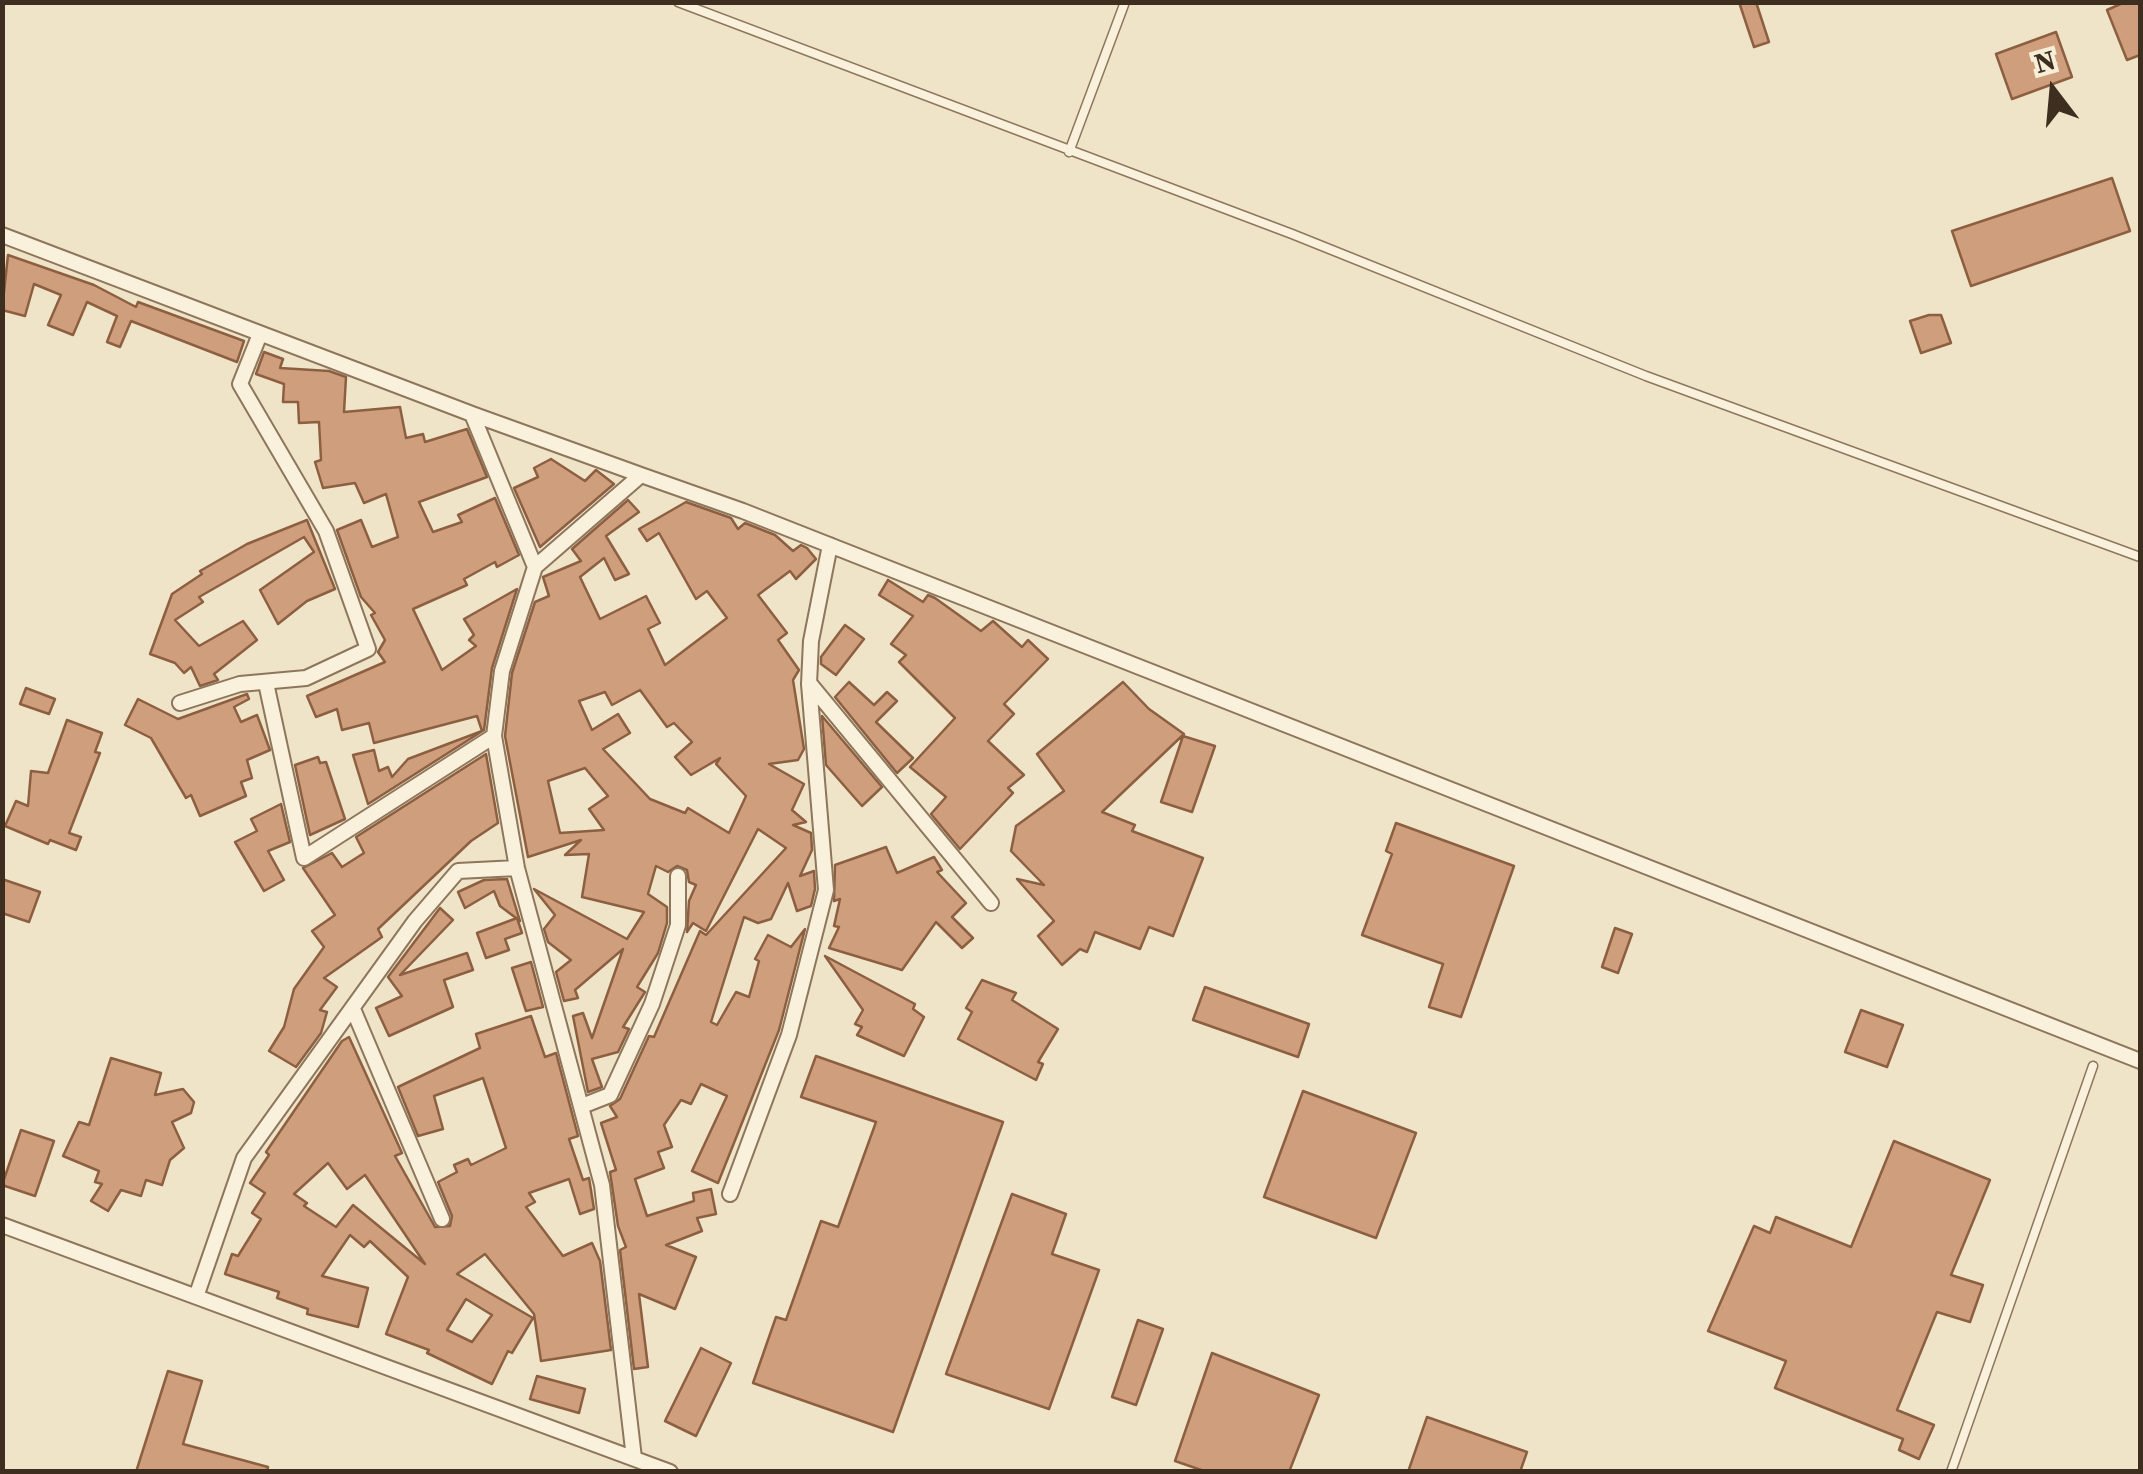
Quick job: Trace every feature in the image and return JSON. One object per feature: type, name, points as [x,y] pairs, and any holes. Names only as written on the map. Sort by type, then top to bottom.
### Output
[{"type":"street","points":[[2,235],[830,545],[2140,1060]]},
{"type":"street","points":[[180,704],[240,684],[306,678],[368,650],[326,531],[240,384],[260,334]]},
{"type":"street","points":[[472,414],[535,567]]},
{"type":"street","points":[[634,1458],[602,1186],[517,868],[494,736],[502,672],[535,567],[640,475]]},
{"type":"street","points":[[730,1194],[788,1035],[826,890],[809,684],[811,640],[830,545]]},
{"type":"street","points":[[266,682],[304,858],[494,736]]},
{"type":"street","points":[[809,684],[991,903]]},
{"type":"street","points":[[197,1294],[244,1158],[415,921],[458,872],[517,868]]},
{"type":"street","points":[[582,1106],[610,1095],[652,1004],[678,926],[678,876]]},
{"type":"street","points":[[354,1009],[442,1219]]},
{"type":"street","points":[[2,1225],[670,1472]]},
{"type":"lane","points":[[678,2],[1292,234],[1646,376],[2140,558]]},
{"type":"lane","points":[[1069,152],[1125,2]]},
{"type":"lane","points":[[1951,1472],[2093,1066]]},
{"type":"building","points":[[1739,2],[1756,2],[1769,42],[1754,47]]},
{"type":"building","points":[[2125,2],[2140,2],[2140,55],[2127,60],[2107,10]]},
{"type":"building","points":[[2056,32],[2072,77],[2012,99],[1996,54]]},
{"type":"building","points":[[2112,178],[2130,231],[1971,286],[1952,231]]},
{"type":"building","points":[[8,255],[94,285],[136,307],[138,302],[244,341],[237,362],[131,321],[120,347],[107,342],[117,316],[87,302],[73,335],[48,325],[61,295],[34,284],[25,316],[2,310]]},
{"type":"building","points":[[1941,315],[1951,343],[1921,353],[1910,321]]},
{"type":"building","points":[[264,352],[283,359],[280,368],[329,371],[346,377],[344,412],[400,407],[406,438],[423,434],[425,442],[467,429],[487,477],[419,502],[433,532],[462,522],[458,515],[495,498],[519,555],[497,567],[495,562],[464,579],[467,585],[413,609],[442,670],[476,646],[469,640],[474,635],[464,619],[517,589],[492,668],[484,730],[368,804],[353,755],[374,750],[379,771],[388,767],[392,777],[408,759],[482,731],[477,716],[374,743],[369,723],[342,730],[337,709],[316,717],[307,696],[385,662],[378,652],[385,640],[371,615],[375,613],[361,597],[337,530],[361,520],[372,547],[398,537],[386,494],[364,503],[355,483],[323,488],[315,462],[321,460],[319,422],[299,423],[298,402],[283,402],[284,384],[256,374]]},
{"type":"building","points":[[551,459],[585,481],[596,470],[614,484],[540,547],[514,488],[538,477],[534,468]]},
{"type":"building","points":[[628,500],[639,512],[606,536],[629,574],[615,580],[604,558],[580,577],[600,619],[646,596],[660,623],[648,629],[665,665],[727,618],[707,591],[696,599],[659,533],[647,541],[639,529],[686,502],[731,518],[738,529],[745,523],[775,535],[793,551],[801,545],[816,559],[796,579],[790,571],[758,595],[787,633],[778,640],[799,670],[793,680],[804,749],[798,760],[769,764],[804,784],[792,810],[806,822],[793,825],[811,833],[812,850],[800,876],[814,871],[815,889],[811,906],[797,911],[788,883],[771,919],[758,923],[744,917],[711,1022],[717,1025],[736,992],[749,997],[759,961],[755,959],[768,935],[791,947],[805,929],[779,1030],[718,1183],[692,1171],[727,1096],[701,1084],[691,1104],[681,1100],[664,1125],[672,1147],[658,1152],[664,1168],[635,1179],[647,1216],[694,1201],[693,1193],[711,1189],[716,1214],[697,1218],[702,1231],[666,1245],[696,1257],[675,1309],[639,1294],[648,1367],[634,1369],[620,1250],[626,1247],[618,1226],[610,1172],[616,1170],[601,1123],[617,1117],[610,1106],[620,1099],[649,1036],[654,1037],[700,931],[706,935],[786,848],[758,829],[706,931],[693,923],[687,932],[689,901],[696,885],[689,882],[687,870],[677,866],[668,872],[656,866],[648,894],[667,907],[667,923],[658,953],[637,987],[645,992],[623,1027],[629,1029],[618,1052],[592,1059],[602,1087],[588,1092],[573,1016],[583,1013],[592,1038],[623,949],[575,990],[578,998],[564,1001],[556,972],[571,960],[548,942],[544,929],[555,915],[534,889],[627,939],[644,912],[582,897],[589,854],[565,855],[581,840],[528,857],[505,736],[512,673],[535,602],[549,596],[543,577],[581,561],[572,549]],"holes":[[[640,690],[667,727],[674,723],[692,742],[675,757],[691,775],[720,758],[716,764],[746,796],[729,833],[688,808],[685,813],[650,799],[603,749],[630,733],[618,714],[592,730],[579,701],[605,692],[612,705]],[[585,768],[608,796],[589,809],[604,830],[560,833],[548,781]]]},
{"type":"building","points":[[307,520],[335,589],[307,601],[278,624],[260,590],[314,552],[304,537],[199,597],[203,602],[175,620],[199,646],[243,621],[257,640],[214,674],[218,680],[200,686],[191,667],[184,673],[175,663],[150,654],[172,594],[202,574],[200,571],[247,544]]},
{"type":"building","points":[[888,580],[923,602],[928,595],[935,598],[981,631],[993,621],[1022,647],[1028,640],[1048,659],[1004,704],[1014,714],[988,741],[1024,775],[1008,788],[1013,793],[960,849],[931,814],[946,797],[910,767],[955,718],[899,662],[906,655],[891,644],[913,616],[879,595]]},
{"type":"building","points":[[845,625],[864,639],[836,675],[821,664],[821,657]]},
{"type":"building","points":[[849,682],[874,705],[887,692],[897,701],[876,722],[913,758],[897,773],[835,697]]},
{"type":"building","points":[[1123,682],[1149,709],[1184,734],[1102,812],[1135,825],[1132,831],[1203,858],[1173,936],[1149,927],[1140,949],[1095,932],[1087,952],[1080,949],[1062,965],[1038,936],[1054,921],[1017,879],[1044,885],[1011,851],[1016,826],[1064,791],[1037,754]]},
{"type":"building","points":[[26,688],[55,699],[49,714],[20,704]]},
{"type":"building","points":[[247,694],[249,699],[234,707],[241,722],[257,715],[270,750],[247,760],[252,778],[241,782],[246,796],[200,816],[191,795],[186,798],[151,738],[125,725],[138,699],[178,719]]},
{"type":"building","points":[[822,716],[882,787],[862,806],[826,765]]},
{"type":"building","points":[[67,720],[102,733],[95,752],[100,753],[69,833],[81,837],[76,850],[50,840],[48,844],[5,826],[16,801],[28,806],[31,771],[48,773]]},
{"type":"building","points":[[1183,736],[1215,746],[1192,812],[1161,802]]},
{"type":"building","points":[[486,754],[498,823],[471,841],[378,929],[382,937],[324,978],[337,987],[320,1010],[327,1012],[321,1033],[296,1067],[269,1051],[284,1027],[294,989],[324,947],[312,931],[335,915],[303,868],[332,853],[342,867],[364,853],[356,837]]},
{"type":"building","points":[[318,757],[320,763],[326,762],[345,819],[310,835],[295,765]]},
{"type":"building","points":[[281,804],[290,842],[268,851],[284,880],[264,891],[235,842],[257,831],[251,819]]},
{"type":"building","points":[[1396,823],[1514,866],[1461,1017],[1429,1007],[1443,964],[1362,935],[1392,854],[1386,851]]},
{"type":"building","points":[[886,847],[897,873],[934,857],[942,870],[937,872],[966,903],[952,917],[973,938],[962,948],[936,922],[902,970],[829,948],[839,927],[834,926],[840,899],[834,901],[835,865]]},
{"type":"building","points":[[2,879],[40,892],[29,922],[2,913]]},
{"type":"building","points":[[507,879],[520,921],[500,906],[494,891],[465,908],[458,892],[484,880]]},
{"type":"building","points":[[440,908],[453,920],[400,975],[467,953],[473,970],[444,980],[453,1007],[389,1036],[376,1008],[402,996],[388,977]]},
{"type":"building","points":[[517,918],[522,933],[505,939],[509,950],[486,958],[477,933]]},
{"type":"building","points":[[1615,928],[1632,934],[1618,973],[1602,967]]},
{"type":"building","points":[[825,956],[915,1004],[913,1009],[924,1017],[904,1056],[857,1035],[862,1027],[855,1024],[863,1010]]},
{"type":"building","points":[[531,962],[543,1007],[526,1011],[512,968]]},
{"type":"building","points":[[982,980],[1016,993],[1012,1000],[1058,1029],[1038,1062],[1043,1064],[1036,1080],[958,1039],[972,1012],[966,1008]]},
{"type":"building","points":[[1205,987],[1309,1024],[1298,1057],[1193,1020]]},
{"type":"building","points":[[1861,1010],[1903,1025],[1887,1067],[1845,1052]]},
{"type":"building","points":[[531,1016],[545,1057],[556,1053],[578,1136],[569,1139],[583,1180],[589,1178],[594,1209],[580,1214],[569,1179],[529,1193],[535,1202],[526,1207],[563,1256],[592,1243],[600,1261],[611,1350],[541,1361],[534,1314],[485,1254],[457,1274],[533,1318],[512,1353],[508,1351],[492,1384],[427,1353],[429,1350],[386,1334],[408,1277],[370,1241],[364,1247],[350,1235],[322,1276],[368,1288],[358,1327],[307,1314],[308,1309],[277,1298],[279,1292],[225,1274],[232,1254],[238,1256],[261,1219],[252,1213],[265,1193],[250,1183],[269,1155],[266,1152],[342,1041],[349,1037],[402,1153],[395,1156],[435,1227],[450,1226],[452,1216],[438,1182],[457,1172],[454,1165],[468,1159],[471,1165],[506,1148],[483,1078],[434,1096],[443,1129],[418,1136],[398,1087],[480,1048],[476,1034]],"holes":[[[328,1163],[347,1189],[365,1175],[425,1264],[353,1205],[336,1227],[304,1206],[307,1203],[294,1194]],[[466,1299],[492,1315],[472,1342],[447,1330]]]},
{"type":"building","points":[[816,1056],[1003,1122],[893,1432],[753,1383],[776,1317],[786,1320],[821,1221],[838,1227],[876,1122],[801,1097]]},
{"type":"building","points":[[111,1058],[161,1073],[155,1095],[183,1089],[194,1102],[191,1113],[172,1122],[184,1148],[170,1160],[162,1185],[146,1180],[141,1196],[121,1190],[108,1211],[91,1201],[102,1184],[95,1182],[99,1171],[63,1156],[79,1122],[89,1125]]},
{"type":"building","points":[[1303,1091],[1416,1133],[1376,1238],[1264,1197]]},
{"type":"building","points":[[21,1130],[54,1141],[35,1196],[2,1185]]},
{"type":"building","points":[[1894,1141],[1990,1180],[1951,1275],[1983,1285],[1970,1322],[1937,1312],[1897,1410],[1934,1425],[1919,1459],[1899,1450],[1903,1439],[1775,1388],[1786,1361],[1708,1331],[1754,1226],[1770,1233],[1776,1217],[1851,1247]]},
{"type":"building","points":[[1012,1194],[1066,1214],[1052,1254],[1099,1270],[1049,1409],[946,1374]]},
{"type":"building","points":[[1138,1320],[1163,1329],[1136,1405],[1112,1397]]},
{"type":"building","points":[[701,1348],[731,1363],[696,1436],[665,1421]]},
{"type":"building","points":[[1212,1353],[1319,1395],[1289,1472],[1207,1472],[1175,1461]]},
{"type":"building","points":[[168,1371],[202,1381],[183,1444],[268,1467],[267,1472],[136,1472]]},
{"type":"building","points":[[537,1376],[585,1389],[579,1413],[530,1399]]},
{"type":"building","points":[[1427,1417],[1527,1452],[1520,1472],[1408,1472]]}]
